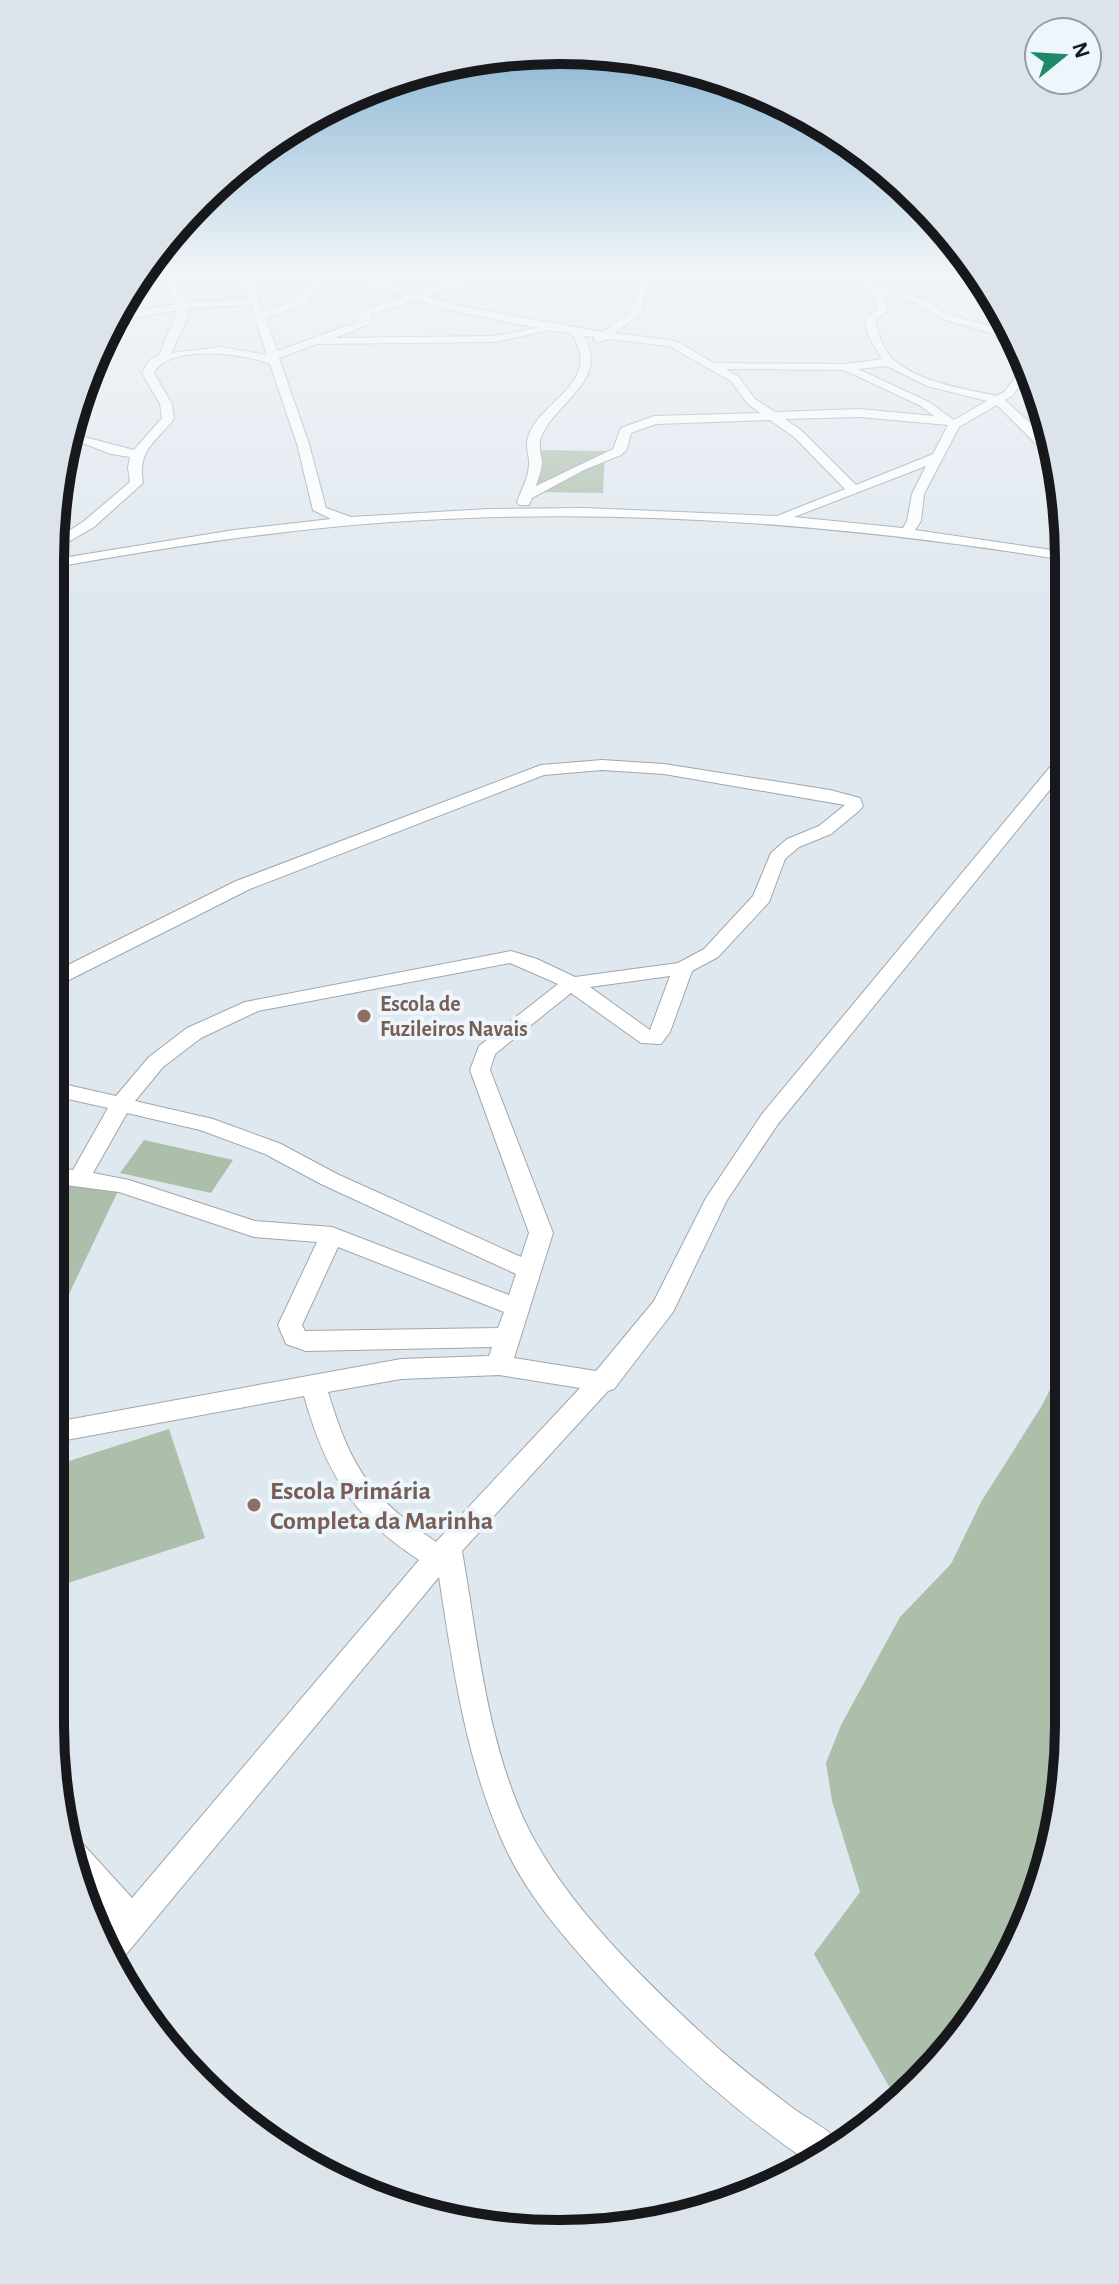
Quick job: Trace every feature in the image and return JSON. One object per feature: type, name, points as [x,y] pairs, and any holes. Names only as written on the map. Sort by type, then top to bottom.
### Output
[{"type":"street","points":[[65,540],[89,524],[137,483],[134,468],[137,454],[168,419],[166,404],[154,383]]},
{"type":"street","points":[[283,383],[320,510],[331,517],[352,521]]},
{"type":"street","points":[[537,512],[527,508],[526,499],[536,465],[533,442],[551,413],[577,383]]},
{"type":"street","points":[[738,383],[751,401],[776,416],[821,454],[854,490]]},
{"type":"street","points":[[875,383],[925,404],[951,423]]},
{"type":"street","points":[[928,383],[998,400],[1040,441]]},
{"type":"street","points":[[505,512],[601,457],[617,452],[621,449],[625,431],[649,421],[860,413],[951,423],[998,400],[1016,385],[1023,385]]},
{"type":"street","points":[[907,532],[914,521],[918,494],[941,455],[951,423]]},
{"type":"street","points":[[81,438],[115,451],[137,454]]},
{"type":"street","points":[[779,519],[941,455]]},
{"type":"street","points":[[295,526],[307,522],[320,510]]},
{"type":"street","points":[[64,562],[198,538],[295,526],[505,512],[609,511],[779,519],[907,532],[1055,554]]},
{"type":"street","points":[[64,975],[243,885],[541,770],[568,765],[653,769],[854,802],[854,806],[825,830],[793,843],[777,857],[762,898],[711,953],[683,968],[570,984],[496,1042],[480,1061],[480,1070],[541,1233],[499,1365]]},
{"type":"street","points":[[115,1945],[291,1730],[443,1553],[605,1382],[664,1306],[717,1198],[770,1119],[1055,772]]},
{"type":"street","points":[[80,1177],[122,1103],[156,1062],[194,1033],[252,1006],[496,957],[527,961],[570,984],[648,1038],[654,1039],[660,1032],[683,968]]},
{"type":"street","points":[[64,1091],[205,1124],[273,1149],[329,1179],[530,1271]]},
{"type":"street","points":[[64,1176],[121,1185],[254,1229],[332,1235],[518,1308]]},
{"type":"street","points":[[332,1235],[290,1325],[295,1337],[306,1342],[509,1337]]},
{"type":"street","points":[[64,1431],[401,1369],[499,1365],[605,1382]]},
{"type":"street","points":[[314,1386],[334,1450],[347,1477],[416,1544],[443,1553]]},
{"type":"street","points":[[443,1553],[484,1741],[510,1823],[532,1866],[595,1946],[681,2041],[733,2087],[818,2147]]},
{"type":"street","points":[[86,1871],[133,1923]]},
{"type":"green space","points":[[536,450],[605,451],[603,493],[530,492]]},
{"type":"green space","points":[[144,1140],[233,1160],[211,1193],[120,1173]]},
{"type":"green space","points":[[64,1183],[119,1189],[64,1305]]},
{"type":"green space","points":[[1055,1380],[1055,1724],[1051,1789],[1045,1821],[1029,1884],[989,1972],[953,2026],[892,2092],[814,1954],[860,1892],[832,1801],[826,1763],[841,1725],[900,1617],[951,1564],[981,1502]]},
{"type":"green space","points":[[169,1429],[205,1538],[64,1584],[64,1463]]},
{"type":"place","name":"Escola de Fuzileiros Navais","points":[[364,1016]]},
{"type":"place","name":"Escola Primária Completa da Marinha","points":[[254,1505]]}]
